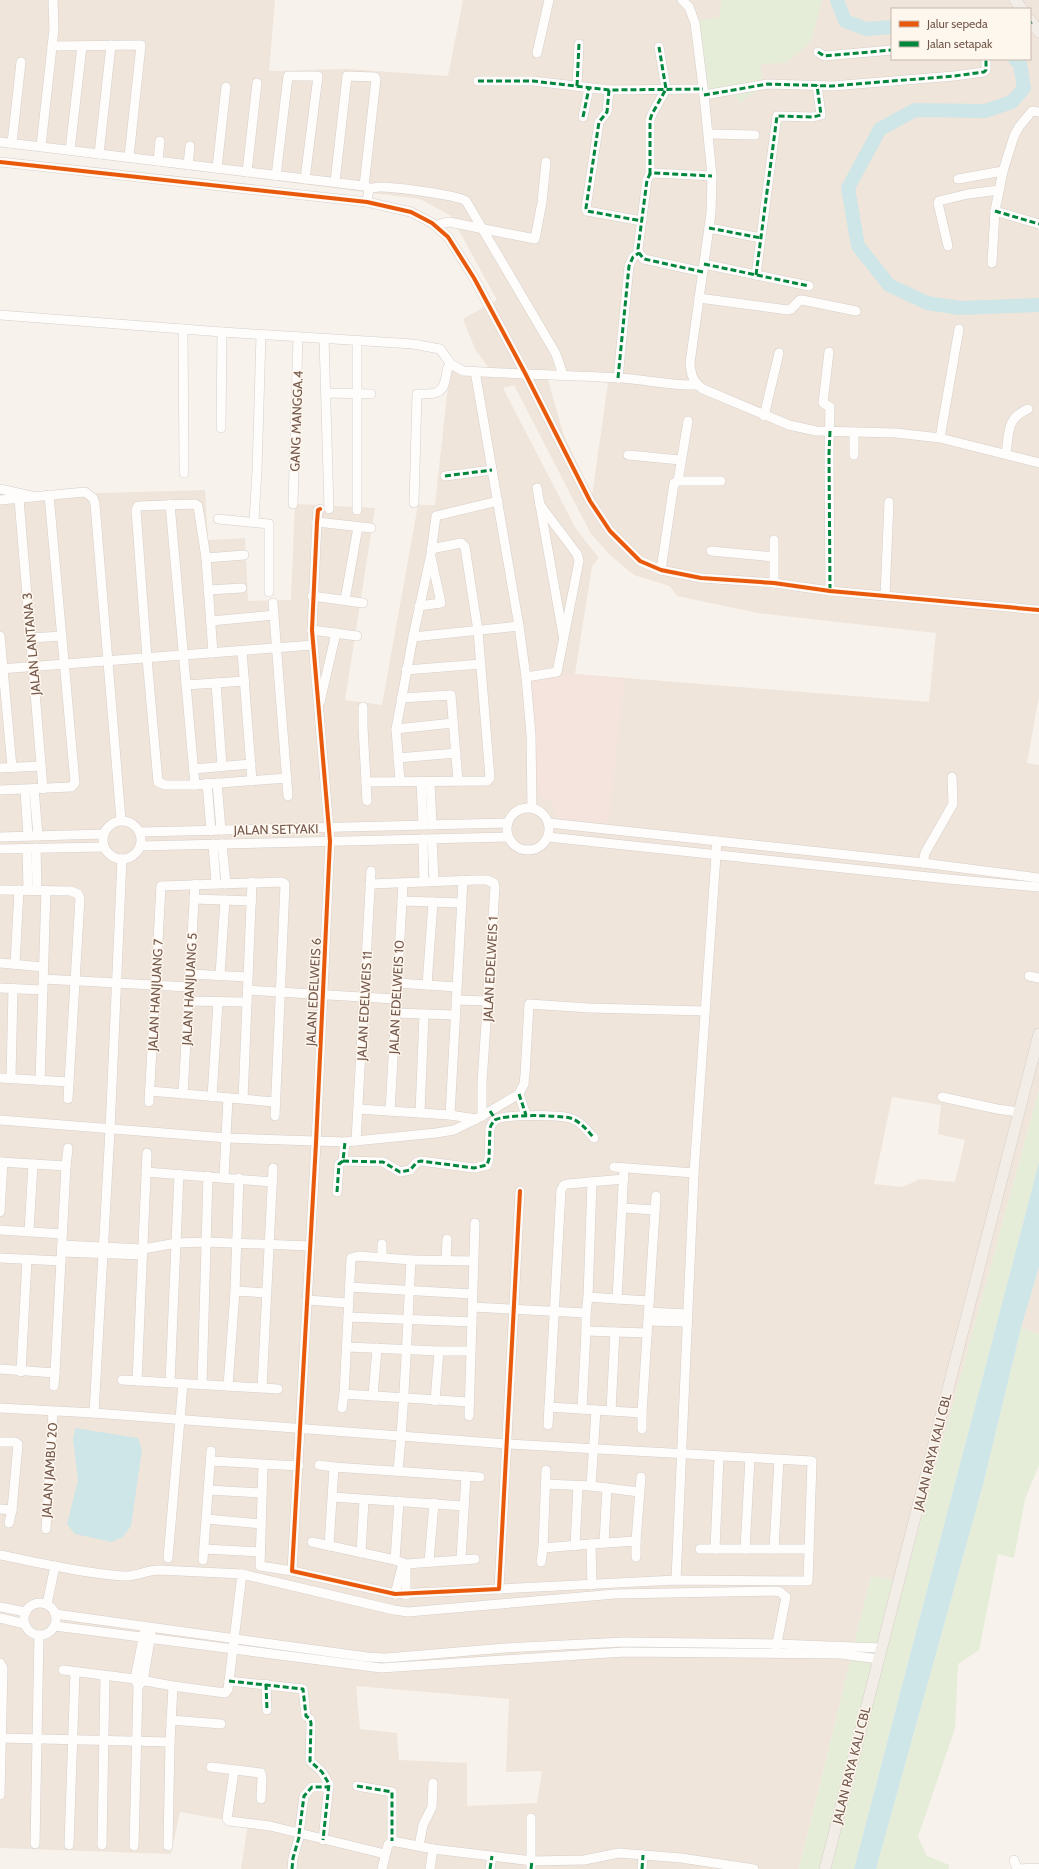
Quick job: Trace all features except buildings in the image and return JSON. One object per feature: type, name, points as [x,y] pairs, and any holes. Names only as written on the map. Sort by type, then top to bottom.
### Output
[{"type":"main road","points":[[1031,22],[1039,32]]},
{"type":"main road","name":"JALAN RAYA KALI CBL","points":[[825,1869],[1039,1034]]},
{"type":"street","points":[[41,146],[52,46],[54,14],[53,0]]},
{"type":"street","points":[[537,53],[548,0]]},
{"type":"street","points":[[682,0],[688,7],[695,23],[709,134],[712,176],[712,206],[690,363],[691,374],[697,385],[764,416],[789,425],[816,431],[896,433],[940,438],[1039,463]]},
{"type":"street","points":[[577,86],[579,44]]},
{"type":"street","points":[[99,154],[111,45]]},
{"type":"street","points":[[52,46],[141,45],[129,157]]},
{"type":"street","points":[[70,150],[82,46]]},
{"type":"street","points":[[618,378],[629,266],[633,257],[638,253],[647,180],[650,174],[650,120],[666,89],[659,46]]},
{"type":"street","points":[[818,52],[824,56],[891,50]]},
{"type":"street","points":[[478,81],[527,81],[609,90],[666,89],[704,92],[768,84],[832,86],[984,72],[986,70],[986,60]]},
{"type":"street","points":[[12,143],[21,62]]},
{"type":"street","points":[[276,176],[288,76],[318,76],[305,179]]},
{"type":"street","points":[[335,182],[347,76],[375,77],[366,187],[367,202]]},
{"type":"street","points":[[246,172],[257,83]]},
{"type":"street","points":[[756,275],[777,116],[813,118],[821,115],[817,85]]},
{"type":"street","points":[[217,168],[226,87]]},
{"type":"street","points":[[583,117],[589,88]]},
{"type":"street","points":[[609,90],[607,112],[599,122],[586,208],[587,211],[642,221]]},
{"type":"street","points":[[992,263],[995,211],[1003,171],[1014,136],[1019,127],[1032,111],[1036,110],[1039,112]]},
{"type":"street","points":[[709,134],[755,135]]},
{"type":"street","points":[[158,161],[160,141]]},
{"type":"street","points":[[0,142],[462,198],[466,201],[483,229],[556,354],[563,375]]},
{"type":"street","points":[[188,164],[190,146]]},
{"type":"street","points":[[0,162],[367,202],[404,209],[427,219],[448,237],[474,278],[590,501],[610,531],[640,561],[661,570],[701,578],[774,583],[830,591],[1039,610]]},
{"type":"street","points":[[438,227],[440,224],[449,222],[535,239],[542,202],[546,162]]},
{"type":"street","points":[[958,179],[1003,171]]},
{"type":"street","points":[[650,174],[712,176]]},
{"type":"street","points":[[948,246],[939,201],[968,194],[999,190]]},
{"type":"street","points":[[995,211],[1039,224]]},
{"type":"street","points":[[709,228],[761,238]]},
{"type":"street","points":[[638,253],[644,259],[756,275],[809,286]]},
{"type":"street","points":[[699,298],[788,310],[802,300],[856,311]]},
{"type":"street","points":[[0,315],[433,346],[440,349],[455,368],[463,370],[618,378],[697,385]]},
{"type":"street","points":[[183,329],[184,473]]},
{"type":"street","points":[[940,438],[959,329]]},
{"type":"street","points":[[221,428],[222,332]]},
{"type":"street","points":[[254,521],[261,334]]},
{"type":"street","name":"GANG MANGGA.4","points":[[293,504],[298,337]]},
{"type":"street","name":"JALAN EDELWEIS 6","points":[[292,1571],[316,1143],[330,841],[312,630],[312,596],[318,510],[324,509],[326,393],[324,338]]},
{"type":"street","points":[[357,340],[357,510]]},
{"type":"street","points":[[829,352],[823,403],[830,407],[828,454],[830,591]]},
{"type":"street","points":[[764,416],[779,353]]},
{"type":"street","points":[[414,503],[417,394],[434,394],[440,392],[445,382],[446,369],[450,363]]},
{"type":"street","points":[[475,371],[519,626],[526,677],[531,735],[532,808]]},
{"type":"street","points":[[326,393],[371,394]]},
{"type":"street","points":[[1006,454],[1012,420],[1019,413],[1028,409]]},
{"type":"street","points":[[661,570],[673,487],[678,481],[688,421]]},
{"type":"street","points":[[854,432],[854,455]]},
{"type":"street","points":[[628,455],[681,460]]},
{"type":"street","points":[[445,476],[492,470]]},
{"type":"street","points":[[678,481],[721,481]]},
{"type":"street","points":[[538,488],[563,640]]},
{"type":"street","points":[[0,489],[34,497]]},
{"type":"street","points":[[0,500],[85,492],[93,498],[95,504],[121,820]]},
{"type":"street","points":[[0,790],[71,788],[75,783],[49,495]]},
{"type":"street","name":"JALAN LANTANA 3","points":[[19,499],[41,766],[34,789]]},
{"type":"street","points":[[400,782],[396,729],[406,670],[431,552],[436,516],[498,501]]},
{"type":"street","points":[[885,596],[889,502]]},
{"type":"street","points":[[170,504],[195,785]]},
{"type":"street","points":[[213,653],[206,558],[198,506],[195,504],[138,506],[136,508],[158,782],[165,785],[195,785],[287,778]]},
{"type":"street","points":[[526,677],[557,672],[579,558],[540,505]]},
{"type":"street","points":[[218,519],[267,522],[270,525],[269,592]]},
{"type":"street","points":[[317,522],[371,528]]},
{"type":"street","points":[[345,600],[358,527]]},
{"type":"street","points":[[774,540],[774,583]]},
{"type":"street","points":[[366,782],[487,782],[490,778],[478,631],[463,544],[461,543],[431,552]]},
{"type":"street","points":[[711,551],[774,557]]},
{"type":"street","points":[[419,606],[441,602],[431,552]]},
{"type":"street","points":[[206,558],[244,555]]},
{"type":"street","points":[[208,590],[242,588]]},
{"type":"street","points":[[312,596],[363,602]]},
{"type":"street","points":[[273,603],[288,796]]},
{"type":"street","points":[[211,621],[274,615]]},
{"type":"street","points":[[413,637],[519,626]]},
{"type":"street","points":[[312,630],[357,636]]},
{"type":"street","points":[[318,710],[336,633]]},
{"type":"street","points":[[0,636],[12,768]]},
{"type":"street","points":[[31,638],[62,636]]},
{"type":"street","points":[[2,669],[313,645]]},
{"type":"street","points":[[242,651],[252,781]]},
{"type":"street","points":[[406,670],[481,664]]},
{"type":"street","points":[[186,685],[245,681]]},
{"type":"street","points":[[216,683],[222,766]]},
{"type":"street","points":[[401,698],[451,694],[458,781]]},
{"type":"street","points":[[363,707],[367,801]]},
{"type":"street","points":[[396,729],[453,724]]},
{"type":"street","points":[[398,758],[456,753]]},
{"type":"street","points":[[193,770],[251,764]]},
{"type":"street","points":[[0,768],[41,766]]},
{"type":"street","points":[[923,863],[924,853],[953,804],[952,777]]},
{"type":"street","points":[[426,782],[427,825]]},
{"type":"street","points":[[207,783],[211,830]]},
{"type":"street","points":[[217,783],[221,830]]},
{"type":"street","points":[[34,789],[38,836]]},
{"type":"street","points":[[28,836],[34,789]]},
{"type":"street","points":[[532,808],[542,813],[549,823],[548,838],[538,849],[526,851],[515,846],[508,837],[508,823],[517,811],[532,808]]},
{"type":"street","points":[[121,820],[130,822],[140,832],[140,846],[131,857],[122,859],[113,857],[104,847],[104,834],[112,823],[121,820]]},
{"type":"street","name":"JALAN SETYAKI","points":[[140,832],[508,823]]},
{"type":"street","points":[[549,823],[923,863],[1035,877],[1028,887]]},
{"type":"street","points":[[0,837],[104,834]]},
{"type":"street","points":[[140,846],[508,837]]},
{"type":"street","points":[[548,838],[1039,887]]},
{"type":"street","points":[[427,839],[434,881]]},
{"type":"street","points":[[424,882],[427,839]]},
{"type":"street","points":[[676,1580],[694,1173],[717,841]]},
{"type":"street","points":[[218,844],[226,884]]},
{"type":"street","points":[[216,884],[218,844]]},
{"type":"street","points":[[0,849],[104,847]]},
{"type":"street","points":[[32,849],[33,890],[43,966],[40,1081]]},
{"type":"street","points":[[94,1413],[110,1130],[122,859]]},
{"type":"street","name":"JALAN EDELWEIS 11","points":[[356,1141],[371,871]]},
{"type":"street","points":[[450,1115],[463,880]]},
{"type":"street","name":"JALAN EDELWEIS 1","points":[[370,884],[403,884],[463,880],[487,880],[494,883],[495,887],[482,1116]]},
{"type":"street","points":[[244,1099],[252,882]]},
{"type":"street","points":[[195,884],[252,882],[282,882],[285,884],[275,1116]]},
{"type":"street","name":"JALAN HANJUANG 7","points":[[149,1102],[160,889],[163,885],[195,884]]},
{"type":"street","name":"JALAN HANJUANG 5","points":[[182,1094],[195,884]]},
{"type":"street","name":"JALAN EDELWEIS 10","points":[[390,1111],[403,884]]},
{"type":"street","points":[[0,890],[75,892],[80,898],[68,1099]]},
{"type":"street","points":[[15,964],[33,890]]},
{"type":"street","points":[[194,899],[252,901]]},
{"type":"street","points":[[220,974],[224,900]]},
{"type":"street","points":[[402,900],[462,903]]},
{"type":"street","points":[[427,985],[433,902]]},
{"type":"street","points":[[0,963],[43,966]]},
{"type":"street","points":[[190,974],[220,974],[248,977]]},
{"type":"street","points":[[1029,976],[1039,978]]},
{"type":"street","points":[[43,979],[189,987]]},
{"type":"street","points":[[397,983],[457,987]]},
{"type":"street","points":[[0,988],[43,990]]},
{"type":"street","points":[[10,1078],[13,988]]},
{"type":"street","points":[[247,990],[322,993],[396,999]]},
{"type":"street","points":[[456,1000],[488,1001]]},
{"type":"street","points":[[188,1001],[247,1002]]},
{"type":"street","points":[[212,1097],[218,1002]]},
{"type":"street","points":[[0,1120],[110,1130],[316,1143],[345,1142],[444,1132],[462,1126],[482,1116],[519,1094],[524,1084],[525,1075],[529,1004],[590,1008],[705,1011]]},
{"type":"street","points":[[395,1012],[455,1015]]},
{"type":"street","points":[[420,1113],[424,1014]]},
{"type":"street","points":[[0,1078],[69,1082]]},
{"type":"street","points":[[150,1091],[275,1102]]},
{"type":"street","points":[[519,1094],[526,1115]]},
{"type":"street","points":[[942,1097],[997,1110],[1019,1112]]},
{"type":"street","points":[[224,1177],[228,1098]]},
{"type":"street","points":[[358,1109],[482,1116],[496,1120],[526,1115],[571,1119],[581,1125],[594,1138]]},
{"type":"street","points":[[343,1161],[383,1162],[400,1172],[410,1170],[417,1162],[421,1161],[474,1168],[482,1167],[487,1165],[489,1159],[490,1128],[496,1120]]},
{"type":"street","points":[[337,1192],[339,1164],[343,1161],[345,1142]]},
{"type":"street","points":[[54,1386],[68,1148]]},
{"type":"street","points":[[137,1381],[147,1153]]},
{"type":"street","points":[[0,1212],[1,1162],[66,1166]]},
{"type":"street","points":[[29,1232],[33,1164]]},
{"type":"street","points":[[614,1166],[694,1173]]},
{"type":"street","points":[[262,1388],[273,1168]]},
{"type":"street","points":[[617,1299],[624,1168]]},
{"type":"street","points":[[146,1172],[239,1178],[272,1182]]},
{"type":"street","points":[[170,1382],[179,1174]]},
{"type":"street","points":[[202,1384],[208,1176]]},
{"type":"street","points":[[228,1386],[235,1291],[239,1178]]},
{"type":"street","points":[[548,1425],[561,1190],[564,1184],[624,1179]]},
{"type":"street","points":[[582,1409],[592,1182]]},
{"type":"street","points":[[499,1589],[507,1444],[512,1309],[520,1191]]},
{"type":"street","points":[[642,1429],[656,1196]]},
{"type":"street","points":[[623,1208],[655,1210]]},
{"type":"street","points":[[469,1416],[474,1223]]},
{"type":"street","points":[[0,1230],[62,1234]]},
{"type":"street","points":[[446,1260],[447,1239]]},
{"type":"street","points":[[0,1258],[27,1259],[62,1253],[102,1251],[143,1252],[177,1243],[207,1242],[310,1246]]},
{"type":"street","points":[[382,1244],[382,1257]]},
{"type":"street","points":[[342,1408],[347,1347],[351,1258],[358,1256],[411,1260],[473,1261]]},
{"type":"street","points":[[21,1372],[27,1259]]},
{"type":"street","points":[[398,1472],[404,1398],[411,1260]]},
{"type":"street","points":[[349,1287],[472,1294]]},
{"type":"street","points":[[235,1291],[266,1293]]},
{"type":"street","points":[[588,1297],[649,1302]]},
{"type":"street","points":[[307,1300],[348,1302]]},
{"type":"street","points":[[472,1307],[586,1313]]},
{"type":"street","points":[[648,1316],[687,1318]]},
{"type":"street","points":[[348,1317],[472,1322]]},
{"type":"street","points":[[586,1331],[647,1333]]},
{"type":"street","points":[[611,1411],[615,1332]]},
{"type":"street","points":[[347,1347],[471,1351]]},
{"type":"street","points":[[374,1396],[377,1348]]},
{"type":"street","points":[[435,1401],[438,1351]]},
{"type":"street","points":[[0,1369],[21,1372],[55,1373]]},
{"type":"street","points":[[122,1380],[278,1389]]},
{"type":"street","points":[[168,1558],[183,1384]]},
{"type":"street","points":[[344,1394],[469,1402]]},
{"type":"street","points":[[549,1407],[642,1414]]},
{"type":"street","points":[[0,1408],[94,1413],[507,1444],[594,1448],[682,1455],[812,1461],[808,1581],[676,1580],[406,1595],[292,1571],[262,1567],[260,1566],[260,1552],[263,1465]]},
{"type":"street","points":[[591,1486],[596,1410]]},
{"type":"street","name":"JALAN JAMBU 20","points":[[46,1529],[53,1412]]},
{"type":"street","points":[[0,1442],[15,1442],[18,1444],[12,1510],[9,1523]]},
{"type":"street","points":[[203,1560],[211,1451]]},
{"type":"street","points":[[715,1549],[719,1457]]},
{"type":"street","points":[[745,1549],[750,1458]]},
{"type":"street","points":[[774,1549],[780,1459]]},
{"type":"street","points":[[211,1461],[298,1466]]},
{"type":"street","points":[[319,1465],[480,1477]]},
{"type":"street","points":[[329,1546],[334,1466]]},
{"type":"street","points":[[541,1562],[546,1470]]},
{"type":"street","points":[[461,1559],[466,1476]]},
{"type":"street","points":[[636,1557],[641,1477]]},
{"type":"street","points":[[545,1484],[591,1486],[639,1492]]},
{"type":"street","points":[[575,1546],[578,1486]]},
{"type":"street","points":[[604,1543],[607,1488]]},
{"type":"street","points":[[209,1490],[262,1493]]},
{"type":"street","points":[[333,1498],[464,1506]]},
{"type":"street","points":[[361,1553],[364,1500]]},
{"type":"street","points":[[399,1501],[401,1562],[406,1595]]},
{"type":"street","points":[[429,1562],[434,1503]]},
{"type":"street","points":[[0,1509],[12,1510]]},
{"type":"street","points":[[207,1519],[261,1524]]},
{"type":"street","points":[[542,1548],[636,1541]]},
{"type":"street","points":[[312,1542],[401,1562],[475,1559]]},
{"type":"street","points":[[591,1544],[592,1585]]},
{"type":"street","points":[[204,1549],[260,1552]]},
{"type":"street","points":[[700,1549],[809,1549]]},
{"type":"street","points":[[0,1555],[55,1566],[124,1576],[137,1575],[148,1570],[242,1574],[408,1612],[615,1594],[775,1591],[780,1592],[786,1597],[775,1654]]},
{"type":"street","points":[[396,1594],[401,1562]]},
{"type":"street","points":[[47,1604],[55,1566]]},
{"type":"street","points":[[62,1670],[139,1682],[221,1693],[225,1692],[228,1689],[242,1574]]},
{"type":"street","points":[[25,1624],[26,1612],[35,1604],[47,1604]]},
{"type":"street","points":[[0,1618],[25,1624],[33,1634],[39,1635],[51,1631],[55,1626],[55,1614],[47,1604]]},
{"type":"street","points":[[0,1607],[26,1612]]},
{"type":"street","points":[[55,1614],[148,1628],[367,1657],[386,1658],[505,1648],[624,1642],[777,1644],[880,1654]]},
{"type":"street","points":[[55,1626],[381,1668],[624,1652],[775,1654],[842,1650]]},
{"type":"street","points":[[134,1846],[139,1682],[148,1628]]},
{"type":"street","points":[[35,1844],[39,1635]]},
{"type":"street","points":[[624,1642],[624,1652]]},
{"type":"street","points":[[413,1656],[414,1666]]},
{"type":"street","points":[[0,1663],[3,1668],[0,1795]]},
{"type":"street","points":[[69,1845],[75,1672]]},
{"type":"street","points":[[102,1845],[105,1676]]},
{"type":"street","points":[[229,1681],[303,1689],[306,1716],[310,1719],[311,1723],[310,1761],[322,1772],[327,1779],[329,1787],[322,1840]]},
{"type":"street","points":[[266,1684],[267,1710]]},
{"type":"street","points":[[168,1846],[170,1742],[173,1686]]},
{"type":"street","points":[[171,1720],[221,1724]]},
{"type":"street","points":[[1,1738],[170,1742]]},
{"type":"street","points":[[211,1767],[234,1771],[261,1773],[261,1799]]},
{"type":"street","points":[[234,1771],[227,1819],[229,1821],[270,1826],[322,1840],[385,1854]]},
{"type":"street","points":[[419,1846],[423,1825],[432,1807],[433,1783]]},
{"type":"street","points":[[292,1869],[300,1834],[305,1794],[312,1786],[329,1787]]},
{"type":"street","points":[[357,1786],[392,1792],[392,1841],[388,1845],[382,1869]]},
{"type":"street","points":[[531,1818],[532,1865]]},
{"type":"street","points":[[392,1841],[433,1849],[492,1856],[532,1865],[584,1860],[619,1853],[680,1858],[754,1869]]},
{"type":"street","points":[[430,1869],[433,1849]]},
{"type":"street","points":[[642,1869],[643,1855]]},
{"type":"street","points":[[490,1869],[492,1856]]},
{"type":"street","points":[[1014,1860],[1017,1869],[1039,1868]]},
{"type":"shaded area","points":[[0,0],[275,0],[269,71],[346,69],[448,76],[463,0],[1039,0],[1039,696],[1027,763],[1039,765],[1039,1037],[1034,1060],[1039,1062],[1039,1090],[904,1582],[871,1576],[799,1869],[241,1869],[248,1824],[180,1812],[171,1854],[0,1848],[0,490],[34,495],[205,490],[208,540],[245,538],[248,601],[291,600],[295,504],[375,508],[345,700],[382,705],[418,505],[435,505],[450,368],[494,375],[475,349],[463,319],[497,300],[451,216],[420,199],[0,146]],"holes":[[[574,375],[608,383],[592,496],[563,433],[547,376]],[[514,385],[591,534],[610,555],[634,575],[670,586],[677,596],[758,613],[936,633],[929,702],[575,674],[592,566],[599,558],[576,529],[503,388]],[[892,1097],[941,1105],[938,1134],[965,1140],[955,1182],[920,1179],[903,1187],[874,1184]],[[356,1686],[509,1699],[506,1772],[542,1771],[537,1803],[467,1806],[467,1763],[399,1760],[397,1733],[360,1729]]]},
{"type":"shaded area","points":[[574,674],[625,679],[608,823],[560,822],[550,801],[536,793],[526,679]]},
{"type":"shaded area","points":[[1039,1267],[1039,1334],[1021,1328]]},
{"type":"green space","points":[[721,0],[822,0],[811,42],[786,63],[761,64],[762,87],[740,103],[730,88],[705,92],[697,21],[720,17]]},
{"type":"green space","points":[[1039,1090],[1039,1162],[854,1869],[799,1869],[871,1576],[904,1582]]},
{"type":"green space","points":[[1021,1328],[1039,1334],[1039,1465],[1025,1499],[1014,1558],[998,1554],[979,1650],[958,1664],[955,1728],[918,1837],[927,1856],[949,1865],[949,1869],[876,1869],[983,1485]]},
{"type":"water","points":[[1039,1162],[1039,1267],[1021,1328],[983,1485],[876,1869],[854,1869]]},
{"type":"water","points":[[75,1428],[138,1438],[142,1450],[131,1526],[123,1537],[112,1542],[75,1534],[67,1524],[78,1480],[73,1440]]},
{"type":"waterway","points":[[837,0],[845,21],[866,29],[891,27]]},
{"type":"waterway","points":[[1016,60],[1020,64],[1024,88],[1012,102],[985,111],[915,110],[880,129],[848,188],[858,246],[889,285],[927,303],[960,308],[1039,305]]},
{"type":"marked path","points":[[577,86],[579,44]]},
{"type":"marked path","points":[[650,174],[650,120],[666,89],[659,47]]},
{"type":"marked path","points":[[818,52],[824,56],[891,50]]},
{"type":"marked path","points":[[704,95],[768,84],[832,86],[954,76],[984,72],[986,70],[986,60]]},
{"type":"marked path","points":[[478,81],[533,81],[609,90],[703,89]]},
{"type":"marked path","points":[[756,275],[777,116],[813,117],[821,115],[817,85]]},
{"type":"marked path","points":[[583,117],[589,88]]},
{"type":"marked path","points":[[609,90],[607,112],[599,122],[586,208],[587,211],[642,221]]},
{"type":"marked path","points":[[703,272],[644,259],[639,253],[638,249],[647,180],[650,174],[712,176]]},
{"type":"marked path","points":[[995,211],[1039,224]]},
{"type":"marked path","points":[[709,228],[761,238]]},
{"type":"marked path","points":[[618,378],[629,266],[633,257],[639,253]]},
{"type":"marked path","points":[[704,264],[809,286]]},
{"type":"marked path","points":[[830,431],[830,591]]},
{"type":"marked path","points":[[445,476],[492,470]]},
{"type":"marked path","points":[[519,1094],[526,1115]]},
{"type":"marked path","points":[[490,1111],[496,1120]]},
{"type":"marked path","points":[[343,1161],[383,1162],[400,1172],[410,1170],[417,1162],[421,1161],[474,1168],[487,1165],[489,1159],[490,1128],[495,1120],[509,1117],[544,1116],[570,1118],[574,1119],[594,1138]]},
{"type":"marked path","points":[[337,1192],[339,1164],[343,1161],[345,1142]]},
{"type":"marked path","points":[[229,1681],[303,1689],[306,1716],[310,1719],[311,1723],[310,1761],[322,1772],[329,1784],[323,1840]]},
{"type":"marked path","points":[[266,1684],[267,1710]]},
{"type":"marked path","points":[[357,1786],[392,1792],[392,1841]]},
{"type":"marked path","points":[[299,1834],[304,1796],[312,1787],[329,1787]]},
{"type":"marked path","points":[[292,1869],[293,1858],[300,1834]]},
{"type":"marked path","points":[[642,1869],[643,1855]]},
{"type":"marked path","points":[[490,1869],[492,1856]]},
{"type":"marked path","points":[[531,1869],[532,1861]]},
{"type":"cycle path","points":[[0,162],[367,202],[411,212],[432,223],[448,237],[474,278],[525,373],[590,501],[610,531],[640,561],[661,570],[701,578],[774,583],[830,591],[1039,610]]},
{"type":"cycle path","points":[[320,509],[318,510],[317,522],[312,630],[330,841],[316,1143],[292,1571],[395,1594],[499,1589],[520,1191]]}]
